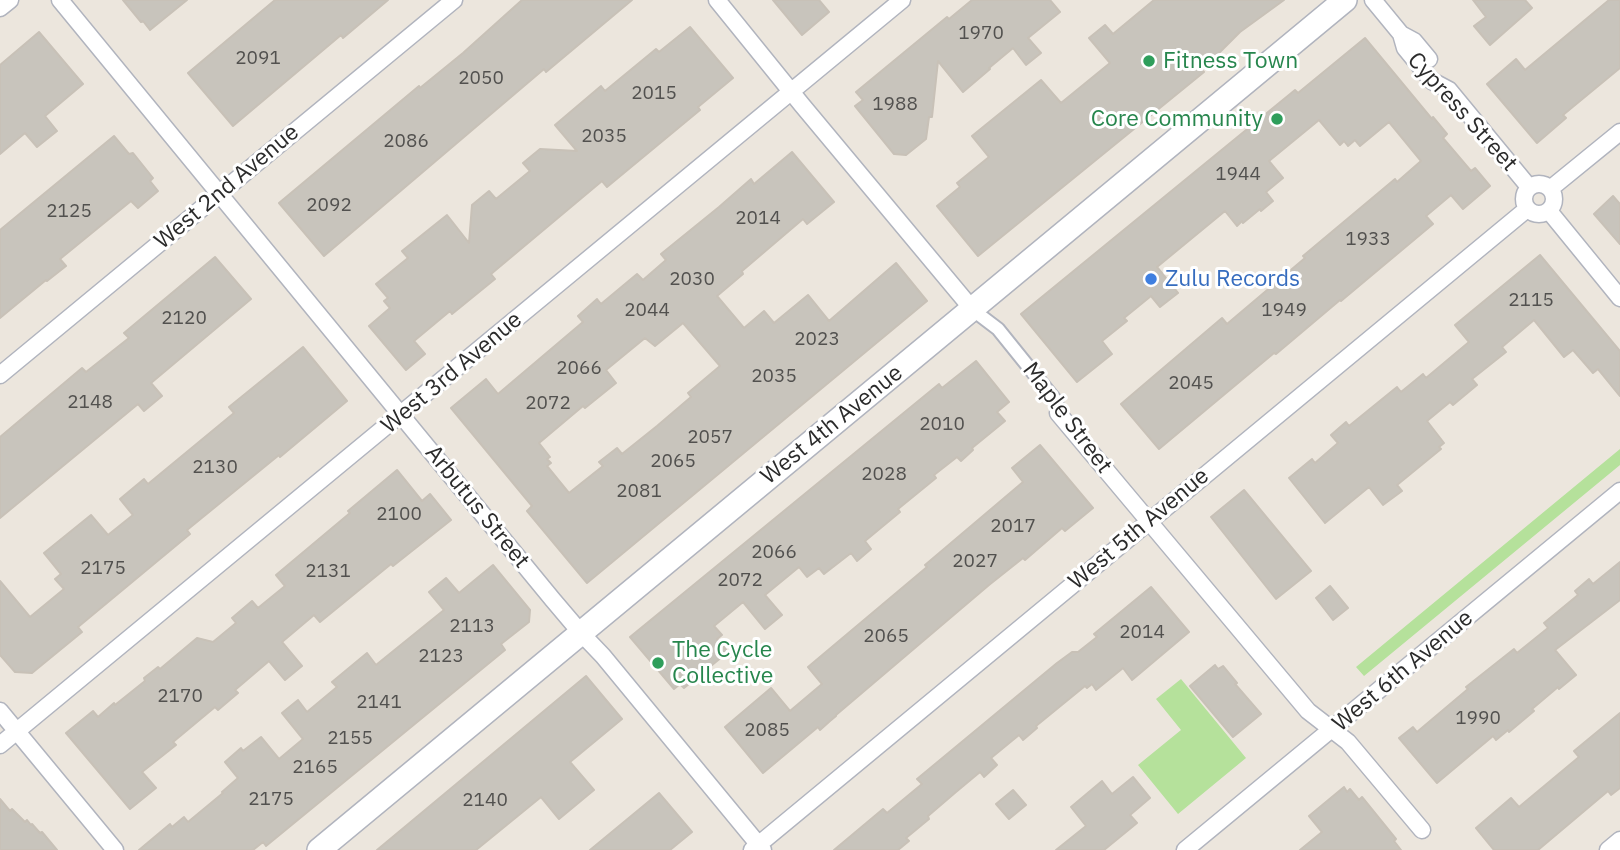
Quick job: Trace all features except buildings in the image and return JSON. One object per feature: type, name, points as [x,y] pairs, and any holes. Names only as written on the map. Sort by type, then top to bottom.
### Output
[{"type":"main road","name":"West 4th Avenue","points":[[319,850],[1345,0]]},
{"type":"street","points":[[0,8],[10,0]]},
{"type":"street","name":"Arbutus Street","points":[[60,0],[581,633],[607,661],[757,848]]},
{"type":"street","name":"West 2nd Avenue","points":[[0,375],[454,0]]},
{"type":"street","name":"Maple Street","points":[[717,0],[973,310],[998,329],[1056,401],[1058,413],[1308,711],[1348,742],[1422,830]]},
{"type":"street","name":"West 3rd Avenue","points":[[0,746],[902,0]]},
{"type":"street","name":"Cypress Street","points":[[1373,0],[1401,34],[1414,41],[1429,59]]},
{"type":"street","name":"Cypress Street","points":[[1401,34],[1405,48],[1432,81],[1449,90],[1529,187]]},
{"type":"street","points":[[1550,189],[1620,132]]},
{"type":"street","points":[[1538,184],[1550,189],[1554,198],[1549,211],[1535,215],[1527,209],[1523,200],[1529,187],[1538,184]]},
{"type":"street","name":"West 5th Avenue","points":[[757,848],[1527,209]]},
{"type":"street","points":[[1549,211],[1620,298]]},
{"type":"street","name":"West 6th Avenue","points":[[1185,850],[1620,491]]},
{"type":"street","points":[[0,711],[115,850]]},
{"type":"street","points":[[1608,850],[1620,840]]},
{"type":"green space","points":[[1620,449],[1620,465],[1364,676],[1356,667]]},
{"type":"green space","points":[[1181,679],[1246,758],[1178,814],[1138,765],[1181,730],[1156,699]]},
{"type":"place","name":"Fitness Town","points":[[1149,61]]},
{"type":"place","name":"Core Community","points":[[1277,119]]},
{"type":"place","name":"Zulu Records","points":[[1151,279]]},
{"type":"place","name":"The Cycle Collective","points":[[658,663]]}]
